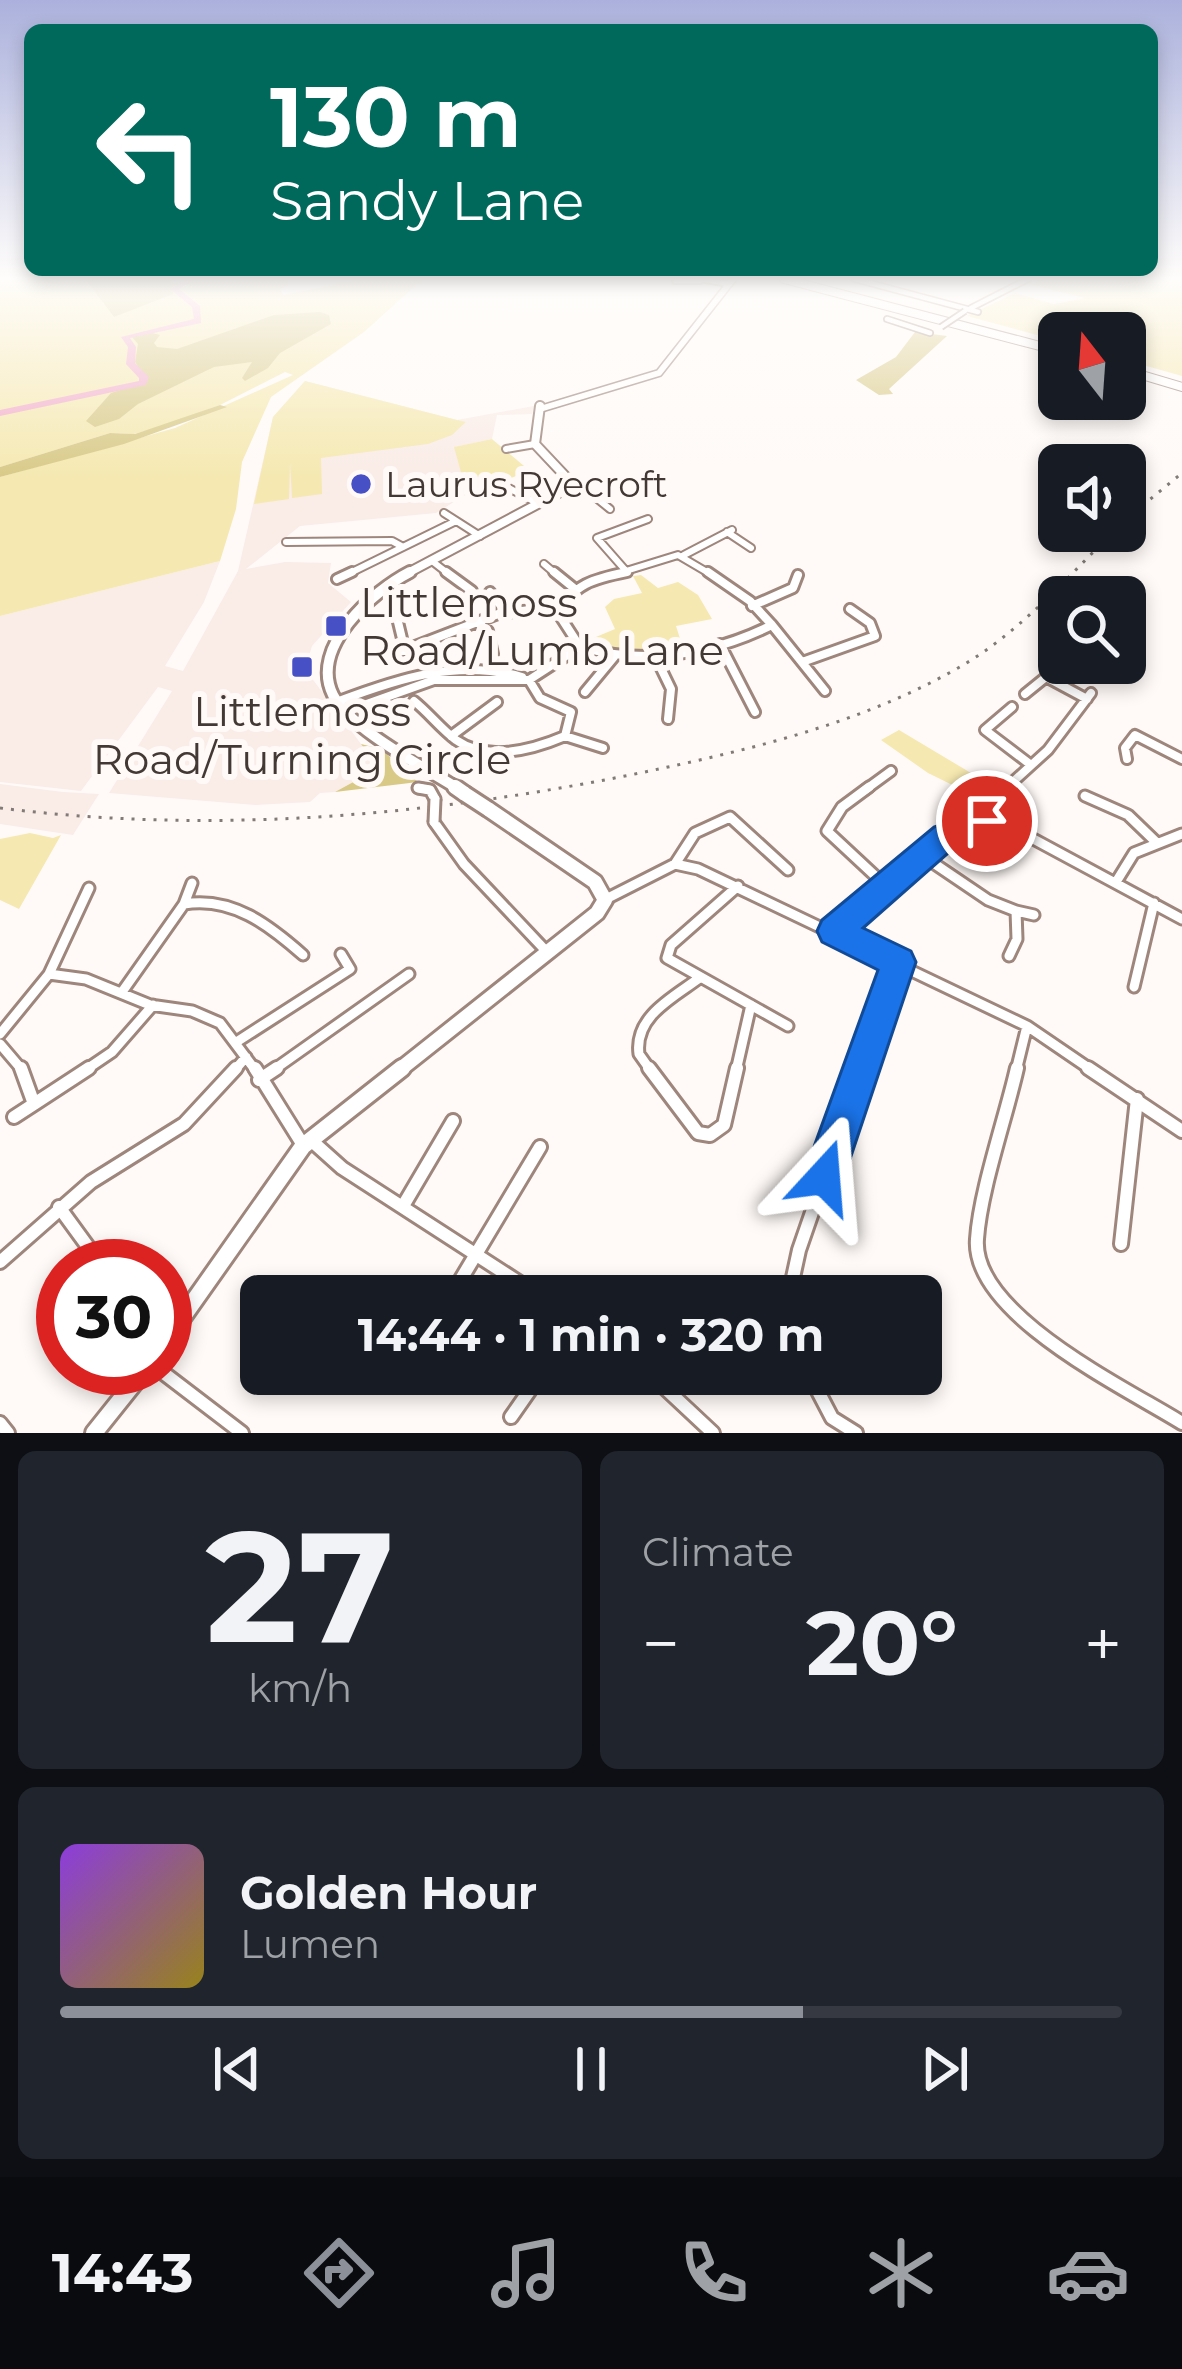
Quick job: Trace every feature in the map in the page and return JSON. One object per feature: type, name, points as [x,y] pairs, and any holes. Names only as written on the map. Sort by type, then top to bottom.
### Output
[{"type":"highway","points":[[1146,373],[1182,384]]},
{"type":"street","points":[[610,509],[589,492],[568,484],[535,444],[541,404],[659,374],[680,346]]},
{"type":"street","points":[[506,449],[535,444]]},
{"type":"street","points":[[568,484],[383,586],[343,627],[332,654],[331,692],[343,706],[465,794],[595,882],[605,900]]},
{"type":"street","points":[[505,486],[539,504]]},
{"type":"street","points":[[503,502],[519,495]]},
{"type":"street","points":[[444,513],[480,536]]},
{"type":"street","points":[[626,571],[595,535],[648,519]]},
{"type":"street","points":[[337,579],[456,521]]},
{"type":"street","points":[[684,555],[729,531],[751,548]]},
{"type":"street","points":[[286,542],[392,541],[404,548]]},
{"type":"street","points":[[773,625],[720,644],[656,658],[614,657],[580,647],[564,628],[561,606],[574,589],[673,554],[684,555],[773,625],[825,691]]},
{"type":"street","points":[[433,561],[472,591]]},
{"type":"street","points":[[544,564],[574,589]]},
{"type":"street","points":[[751,604],[793,587],[798,575]]},
{"type":"street","points":[[490,592],[505,611]]},
{"type":"street","points":[[398,622],[401,652],[505,611],[534,604],[561,606]]},
{"type":"street","points":[[805,661],[875,635],[870,623],[850,609]]},
{"type":"street","points":[[478,623],[488,631],[493,654]]},
{"type":"street","points":[[720,644],[754,712]]},
{"type":"street","points":[[343,706],[434,680],[529,680],[580,647]]},
{"type":"street","points":[[585,692],[614,657]]},
{"type":"street","points":[[656,658],[671,688],[668,719]]},
{"type":"street","points":[[988,826],[986,807],[1071,725],[1089,696],[1044,673],[1024,694]]},
{"type":"street","points":[[529,680],[540,698],[571,712],[565,736]]},
{"type":"street","points":[[414,701],[451,736],[478,751],[520,748],[565,736],[603,748]]},
{"type":"street","points":[[451,736],[497,702]]},
{"type":"street","points":[[1012,707],[985,730],[1031,765]]},
{"type":"street","points":[[1127,759],[1125,748],[1135,735],[1182,759]]},
{"type":"street","points":[[886,886],[827,831],[842,807],[891,771]]},
{"type":"street","points":[[418,788],[430,790],[435,800],[434,822],[464,864],[548,954]]},
{"type":"street","points":[[1085,796],[1128,815],[1157,842]]},
{"type":"street","points":[[675,864],[681,842],[688,836],[730,817],[788,870]]},
{"type":"street","points":[[834,931],[957,830],[988,826],[1025,835],[1182,919]]},
{"type":"street","points":[[1116,882],[1134,853],[1182,834]]},
{"type":"street","points":[[922,855],[988,900],[1034,915]]},
{"type":"street","points":[[192,1302],[270,1187],[307,1143],[548,954],[597,914],[605,900],[675,864],[738,886],[1027,1026],[1182,1131]]},
{"type":"street","points":[[122,992],[161,942],[192,883]]},
{"type":"street","points":[[738,886],[671,945],[667,958],[788,1026]]},
{"type":"street","points":[[0,1034],[49,974],[89,888]]},
{"type":"street","points":[[184,904],[199,900],[225,904],[255,919],[303,955]]},
{"type":"street","points":[[1134,987],[1146,956],[1143,936],[1154,903]]},
{"type":"street","points":[[1009,956],[1017,939],[1016,911]]},
{"type":"street","points":[[341,953],[360,982]]},
{"type":"street","points":[[794,1275],[898,962]]},
{"type":"street","points":[[238,1041],[350,969]]},
{"type":"street","points":[[49,974],[86,979],[153,1005],[207,1016],[238,1041],[259,1080],[307,1143],[509,1275]]},
{"type":"street","points":[[259,1080],[409,974]]},
{"type":"street","points":[[698,979],[644,1023],[635,1040],[639,1054],[698,1133],[716,1133],[724,1125],[751,1006]]},
{"type":"street","points":[[14,1117],[112,1052],[153,1005]]},
{"type":"street","points":[[1027,1026],[977,1229],[982,1269],[1001,1302],[1019,1319],[1182,1423]]},
{"type":"street","points":[[0,1044],[22,1069],[34,1104]]},
{"type":"street","points":[[0,1262],[59,1207],[184,1124],[246,1057]]},
{"type":"street","points":[[1120,1244],[1137,1099]]},
{"type":"street","points":[[403,1206],[453,1121]]},
{"type":"street","points":[[462,1275],[540,1148]]},
{"type":"street","points":[[59,1207],[82,1239]]},
{"type":"street","points":[[94,1433],[124,1395]]},
{"type":"street","points":[[192,1395],[242,1433]]},
{"type":"street","points":[[511,1417],[526,1395]]},
{"type":"street","points":[[672,1395],[713,1433]]},
{"type":"street","points":[[820,1395],[832,1418],[856,1433]]},
{"type":"street","points":[[0,1423],[8,1433]]},
{"type":"shaded area","points":[[0,346],[344,346],[271,397],[242,462],[236,509],[220,561],[0,616],[0,477],[175,428],[293,375],[285,372],[220,405],[163,426],[134,434],[110,433],[0,467]]},
{"type":"shaded area","points":[[138,346],[293,346],[245,381],[242,378],[252,362],[214,367],[138,404],[119,419],[95,427],[86,421],[111,393],[147,381],[135,362]]},
{"type":"shaded area","points":[[904,346],[936,346],[889,389],[893,394],[879,395],[856,380],[896,357]]},
{"type":"shaded area","points":[[1146,346],[1182,346],[1182,376],[1146,366]]},
{"type":"shaded area","points":[[305,381],[457,420],[534,406],[532,414],[497,415],[492,439],[455,447],[467,494],[436,513],[300,526],[246,569],[285,562],[331,563],[328,583],[351,602],[312,646],[305,669],[379,768],[335,792],[320,793],[310,802],[255,805],[109,793],[172,691],[158,687],[81,791],[0,782],[0,616],[220,561],[204,602],[165,666],[183,671],[238,571],[273,417]]},
{"type":"shaded area","points":[[305,381],[466,422],[452,435],[428,444],[321,458],[322,494],[292,498],[290,462],[289,499],[254,504],[273,417]]},
{"type":"shaded area","points":[[220,405],[227,407],[124,444],[0,477],[0,467],[110,433],[135,434]]},
{"type":"shaded area","points":[[492,439],[530,471],[467,494],[454,447]]},
{"type":"shaded area","points":[[641,575],[658,588],[678,582],[698,595],[712,619],[676,626],[683,648],[670,651],[633,654],[584,642],[615,629],[605,607],[614,599],[642,593],[633,576]]},
{"type":"shaded area","points":[[899,730],[991,785],[981,799],[928,773],[881,740]]},
{"type":"shaded area","points":[[361,744],[381,749],[418,782],[335,792],[379,768]]},
{"type":"shaded area","points":[[0,784],[99,794],[73,835],[0,824]]},
{"type":"shaded area","points":[[30,833],[61,835],[19,909],[0,900],[0,839]]},
{"type":"waterway","points":[[0,413],[143,383],[144,377],[130,364],[131,346]]},
{"type":"railway","points":[[1146,503],[1182,473]]},
{"type":"railway","points":[[0,808],[161,820],[321,817],[560,788],[722,755],[843,720],[958,668],[1021,623],[1093,552]]},
{"type":"place","name":"Laurus Ryecroft","points":[[361,484]]},
{"type":"place","name":"Littlemoss Road/Lumb Lane","points":[[336,626]]},
{"type":"place","name":"Littlemoss Road/Turning Circle","points":[[302,667]]},
{"type":"route","points":[[824,1177],[898,962],[834,931],[945,837],[964,828],[988,826],[987,821]]}]
